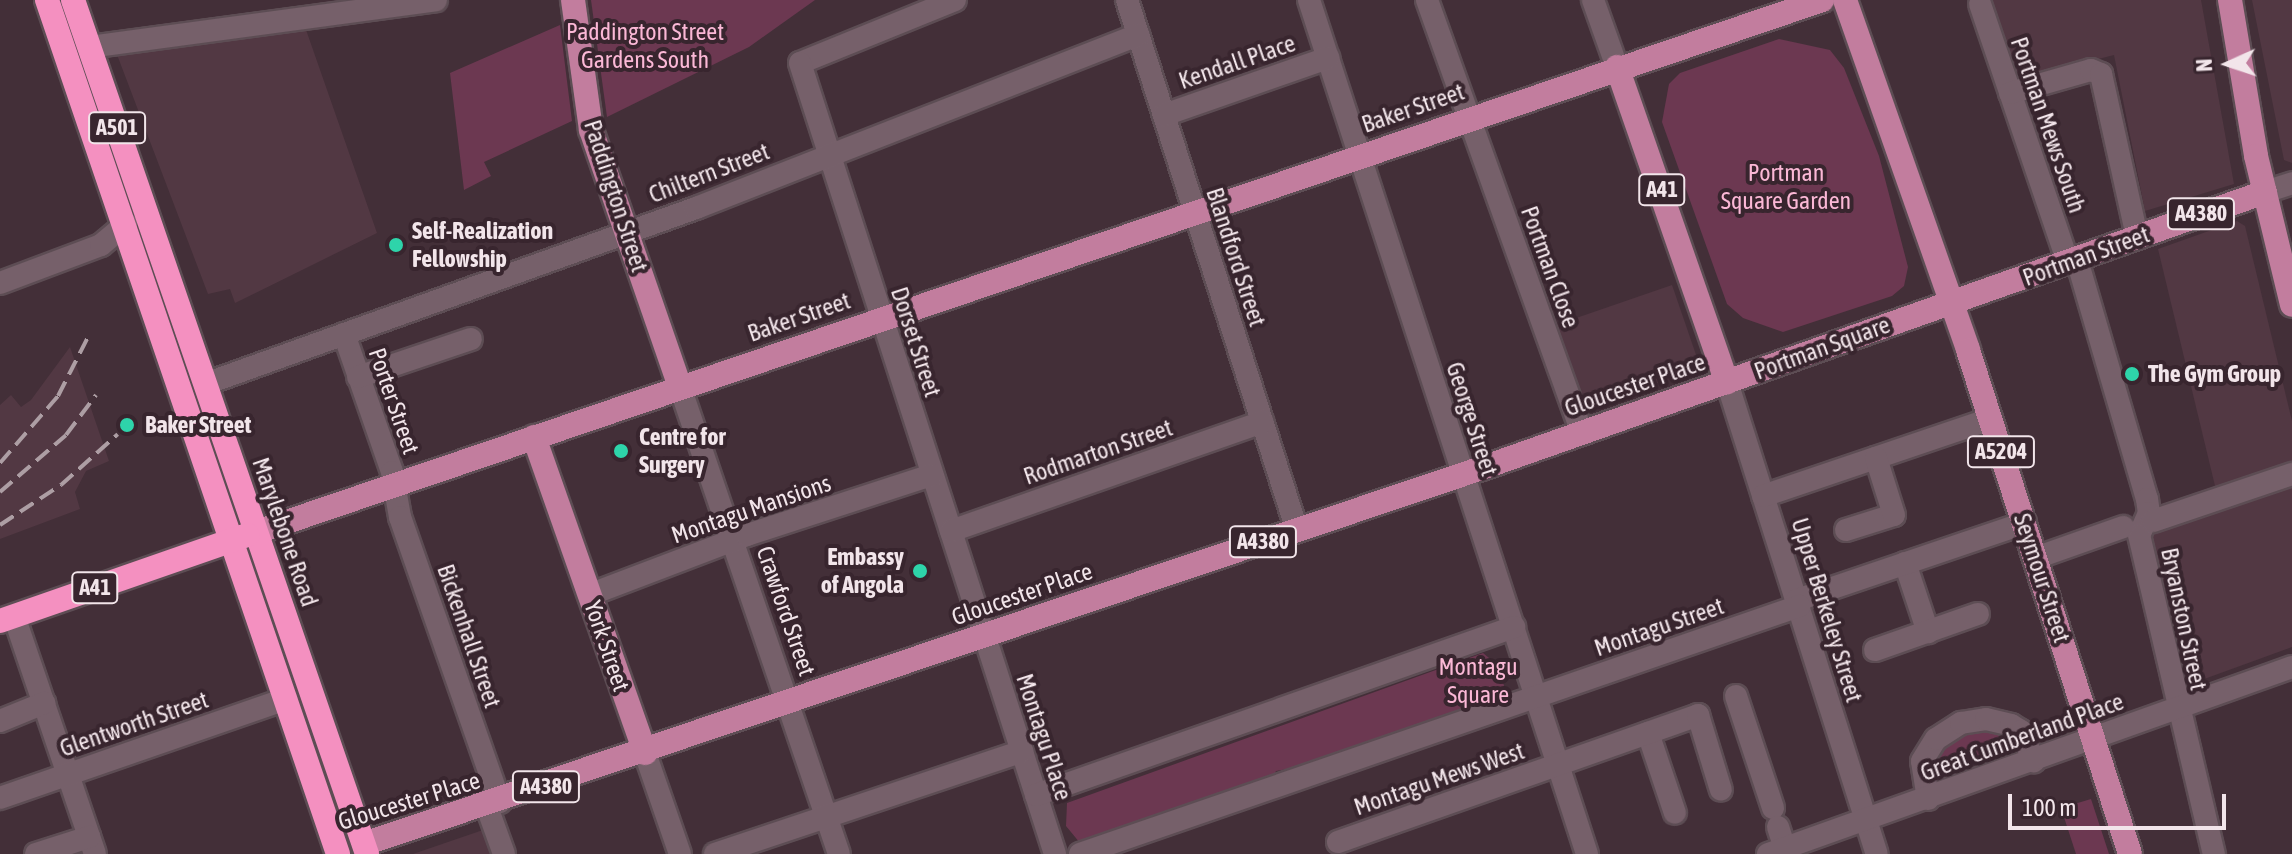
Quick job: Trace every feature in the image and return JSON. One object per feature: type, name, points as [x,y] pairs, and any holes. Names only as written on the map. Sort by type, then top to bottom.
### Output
[{"type":"highway","name":"A501","points":[[47,0],[233,540],[336,854]]},
{"type":"highway","name":"Marylebone Road","points":[[73,0],[365,849]]},
{"type":"highway","name":"Baker Street","points":[[7,618],[257,532]]},
{"type":"highway","name":"Gloucester Place","points":[[336,854],[365,849]]},
{"type":"main road","name":"Paddington Street","points":[[573,0],[591,130],[680,387]]},
{"type":"main road","name":"A41","points":[[1617,67],[1822,0]]},
{"type":"main road","name":"A5204","points":[[1845,0],[1952,302]]},
{"type":"main road","points":[[2230,0],[2265,192],[2292,305]]},
{"type":"main road","name":"Baker Street","points":[[257,532],[1617,67]]},
{"type":"main road","name":"Portman Square","points":[[1617,67],[1727,382],[1952,302]]},
{"type":"main road","name":"Portman Street","points":[[1952,302],[2265,192]]},
{"type":"main road","name":"Seymour Street","points":[[1952,302],[2130,854]]},
{"type":"main road","name":"Gloucester Place","points":[[365,849],[1727,382]]},
{"type":"main road","name":"York Street","points":[[534,437],[645,753]]},
{"type":"street","points":[[90,47],[430,0]]},
{"type":"street","name":"Dorset Street","points":[[955,0],[800,63],[985,636]]},
{"type":"street","name":"Blandford Street","points":[[1127,0],[1297,530]]},
{"type":"street","name":"George Street","points":[[1309,0],[1587,854]]},
{"type":"street","name":"Portman Close","points":[[1427,0],[1582,433]]},
{"type":"street","points":[[1593,0],[1617,67]]},
{"type":"street","name":"Portman Mews South","points":[[1980,4],[2072,261]]},
{"type":"street","name":"Chiltern Street","points":[[205,384],[626,232],[1138,35]]},
{"type":"street","name":"Kendall Place","points":[[1164,115],[1328,58]]},
{"type":"street","points":[[2010,93],[2091,70],[2101,74],[2137,237]]},
{"type":"street","points":[[2265,192],[2292,183]]},
{"type":"street","points":[[0,283],[101,245],[126,224]]},
{"type":"street","name":"Bryanston Street","points":[[2072,261],[2147,499],[2149,513],[2139,535],[2177,709],[2214,854]]},
{"type":"street","name":"Porter Street","points":[[344,334],[393,485]]},
{"type":"street","points":[[358,377],[471,339]]},
{"type":"street","name":"Upper Berkeley Street","points":[[1727,382],[1877,854]]},
{"type":"street","name":"Crawford Street","points":[[680,387],[839,854]]},
{"type":"street","points":[[1763,496],[1991,419]]},
{"type":"street","name":"Rodmarton Street","points":[[951,531],[1262,422]]},
{"type":"street","points":[[1846,530],[1894,515],[1876,458]]},
{"type":"street","points":[[2153,521],[2292,474]]},
{"type":"street","name":"Montagu Mansions","points":[[589,595],[734,540],[932,475]]},
{"type":"street","name":"Bickenhall Street","points":[[393,485],[493,805],[504,854]]},
{"type":"street","name":"Montagu Street","points":[[1536,697],[1905,563],[2025,523]]},
{"type":"street","points":[[2044,555],[2123,527]]},
{"type":"street","points":[[1905,563],[1928,632]]},
{"type":"street","points":[[1875,650],[1978,614]]},
{"type":"street","points":[[7,618],[44,703],[92,846],[36,854]]},
{"type":"street","points":[[1036,795],[1514,627]]},
{"type":"street","name":"Montagu Place","points":[[985,636],[1055,854]]},
{"type":"street","name":"Great Cumberland Place","points":[[1778,838],[1865,820],[2292,667]]},
{"type":"street","points":[[1736,696],[1778,838]]},
{"type":"street","points":[[1080,854],[1536,697]]},
{"type":"street","name":"Glentworth Street","points":[[0,798],[286,699]]},
{"type":"street","points":[[0,721],[44,703]]},
{"type":"street","name":"Montagu Mews West","points":[[1338,842],[1698,715],[1721,790]]},
{"type":"street","points":[[1928,799],[1922,761],[1936,739],[1961,723],[1986,719],[2011,725],[2021,731],[2034,761]]},
{"type":"street","points":[[1648,733],[1675,813]]},
{"type":"street","points":[[715,854],[1022,751]]},
{"type":"street","name":"York Street","points":[[645,753],[680,854]]},
{"type":"shaded area","points":[[1987,0],[2201,0],[2234,184],[2145,211],[2114,55],[2016,80]]},
{"type":"shaded area","points":[[2252,0],[2292,0],[2292,163],[2284,160]]},
{"type":"shaded area","points":[[304,24],[377,233],[235,303],[230,289],[208,294],[116,52]]},
{"type":"shaded area","points":[[2237,221],[2245,226],[2292,421],[2292,463],[2216,490],[2158,249]]},
{"type":"shaded area","points":[[1672,285],[1701,368],[1582,409],[1554,326]]},
{"type":"shaded area","points":[[70,347],[109,461],[86,471],[75,492],[80,509],[0,539],[0,405],[11,395],[21,407],[31,400]]},
{"type":"shaded area","points":[[2292,483],[2292,647],[2185,686],[2149,535]]},
{"type":"shaded area","points":[[483,830],[492,854],[413,854]]},
{"type":"green space","name":"Paddington Street Gardens South","points":[[591,0],[815,0],[749,47],[607,117]]},
{"type":"green space","points":[[560,25],[572,121],[484,162],[491,176],[464,190],[450,73]]},
{"type":"green space","name":"Portman Square Garden","points":[[1779,39],[1830,50],[1844,68],[1879,156],[1908,267],[1904,286],[1892,296],[1783,332],[1743,318],[1727,304],[1662,122],[1669,84],[1680,73]]},
{"type":"green space","name":"Montagu Square","points":[[1483,653],[1500,667],[1504,686],[1499,700],[1304,766],[1276,771],[1273,776],[1080,843],[1066,826],[1067,803]]},
{"type":"green space","points":[[1996,728],[2020,743],[1931,777],[1933,756],[1956,735]]},
{"type":"green space","points":[[2091,799],[2109,854],[2076,854],[2061,808]]},
{"type":"railway","points":[[0,463],[58,396],[88,337]]},
{"type":"railway","points":[[0,492],[66,435],[96,395]]},
{"type":"railway","points":[[0,525],[61,485],[118,434]]},
{"type":"place","name":"Self-Realization Fellowship","points":[[396,245]]},
{"type":"place","name":"The Gym Group","points":[[2132,374]]},
{"type":"place","name":"Baker Street","points":[[127,425]]},
{"type":"place","name":"Centre for Surgery","points":[[621,451]]},
{"type":"place","name":"Embassy of Angola","points":[[920,571]]}]
